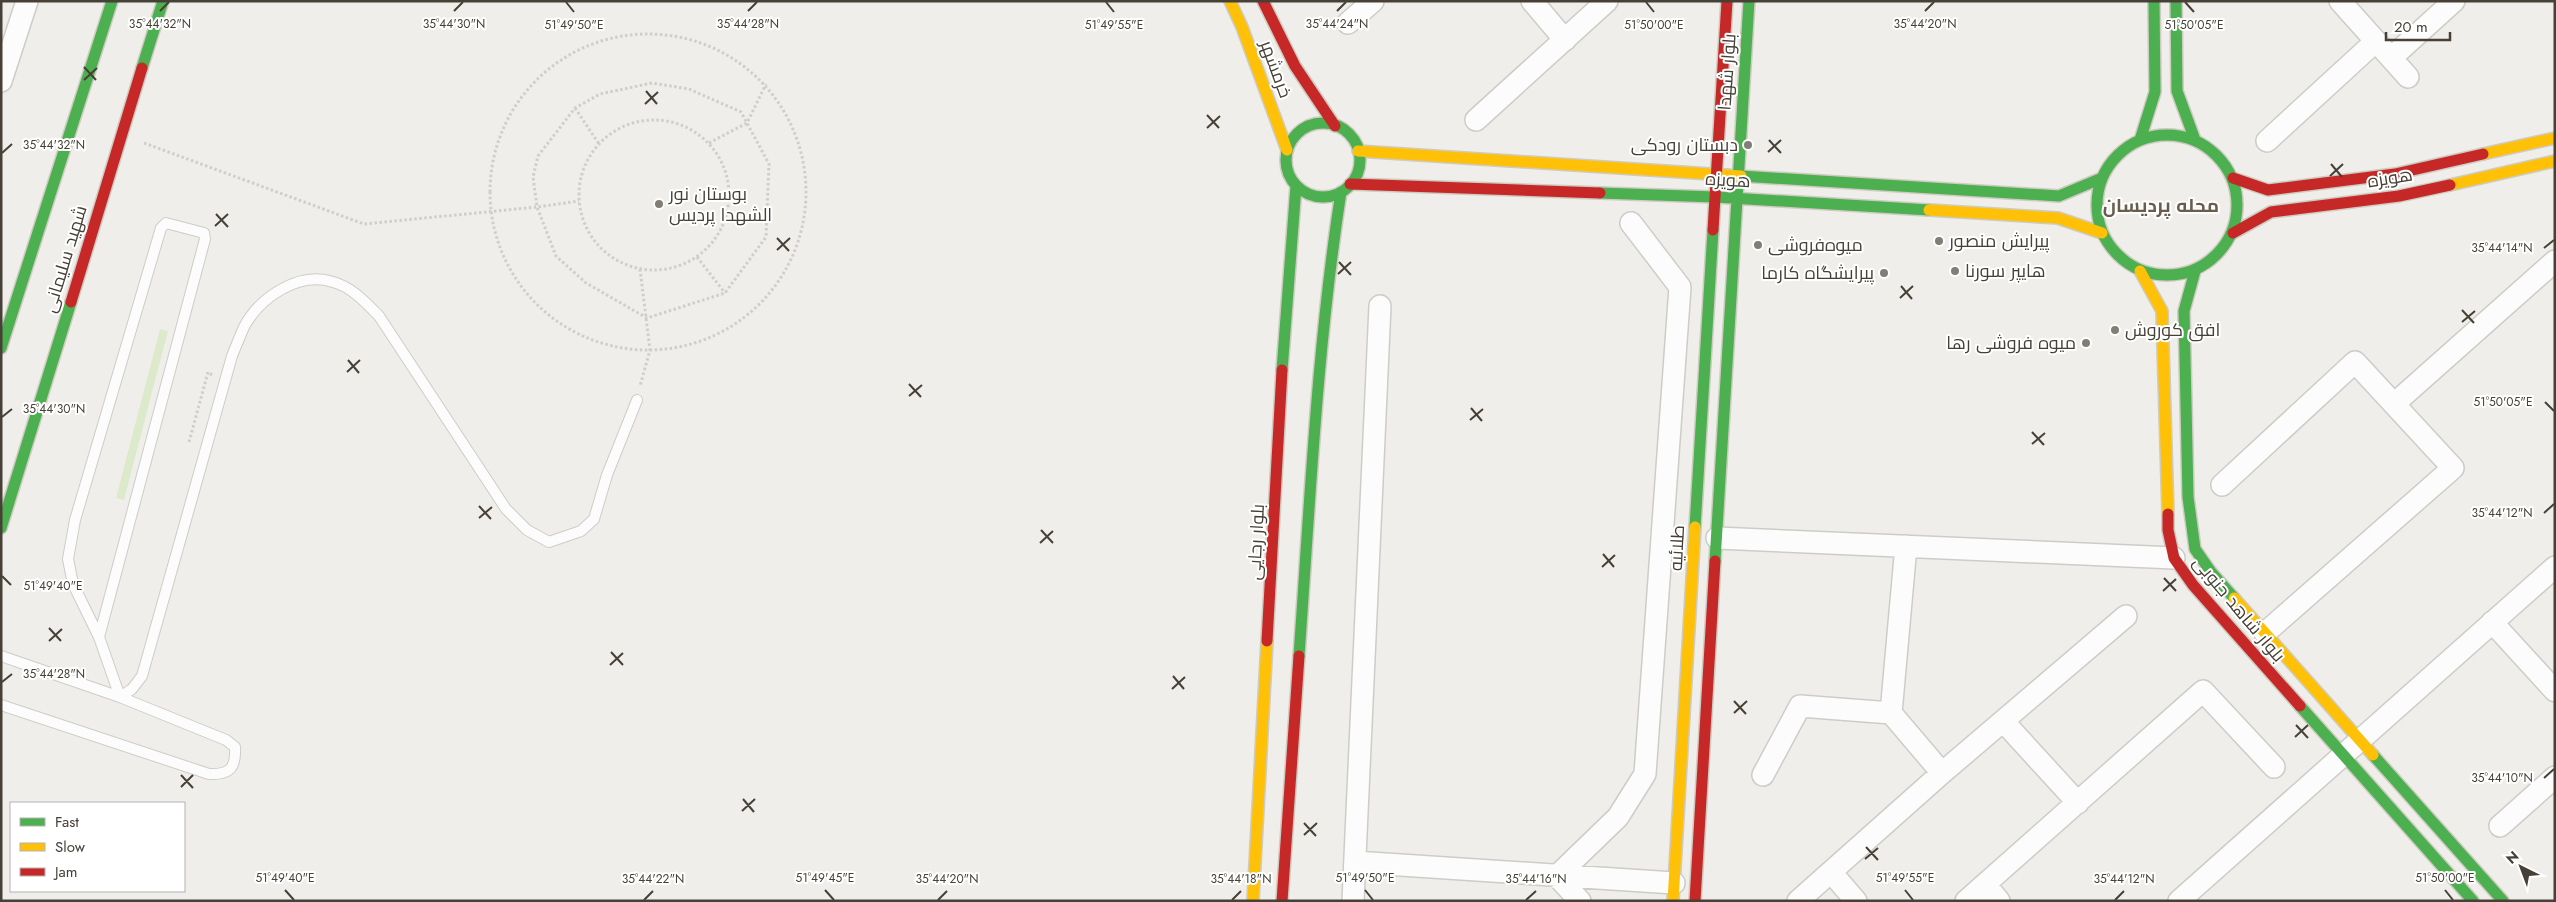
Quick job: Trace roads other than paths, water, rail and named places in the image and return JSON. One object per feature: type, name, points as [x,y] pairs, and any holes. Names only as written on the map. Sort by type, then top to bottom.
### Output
[{"type":"street","points":[[1,81],[26,1]]},
{"type":"street","name":"شهید سلیمانی","points":[[1,348],[112,1]]},
{"type":"street","name":"شهید سلیمانی","points":[[1,528],[163,1]]},
{"type":"street","name":"خرمشهر","points":[[1230,1],[1242,27],[1287,150]]},
{"type":"street","name":"خرمشهر","points":[[1263,1],[1280,40],[1302,80],[1336,126]]},
{"type":"street","points":[[1348,23],[1373,1]]},
{"type":"street","points":[[1532,1],[1565,40]]},
{"type":"street","points":[[1476,120],[1607,1]]},
{"type":"street","name":"بلوار شهدا","points":[[1715,197],[1727,1]]},
{"type":"street","name":"بلوار شهدا","points":[[1737,198],[1749,1]]},
{"type":"street","points":[[2140,140],[2155,92],[2154,1]]},
{"type":"street","points":[[2176,1],[2177,92],[2195,140]]},
{"type":"street","points":[[2340,1],[2408,77]]},
{"type":"street","points":[[2391,58],[2454,1]]},
{"type":"street","points":[[2266,141],[2376,41]]},
{"type":"street","points":[[1282,901],[1321,343],[1328,276],[1346,188],[1360,163],[1358,151],[1350,136],[1336,126],[1324,123],[1312,125],[1301,130],[1292,139],[1287,150],[1287,169],[1296,186],[1305,193],[1317,197],[1330,196],[1346,188]]},
{"type":"street","points":[[2168,134],[2195,140],[2218,155],[2233,178],[2238,205],[2233,232],[2218,256],[2195,271],[2167,276],[2140,271],[2117,256],[2102,232],[2096,206],[2102,178],[2117,155],[2140,140],[2168,134]]},
{"type":"street","name":"هویزه","points":[[2233,178],[2268,190],[2395,174],[2555,138]]},
{"type":"street","points":[[1718,149],[1720,153],[1729,158],[1738,154],[1740,150]]},
{"type":"street","name":"هویزه","points":[[1358,151],[2059,196],[2102,178]]},
{"type":"street","name":"هویزه","points":[[2233,232],[2271,212],[2398,196],[2555,161]]},
{"type":"street","name":"بلوار رجایی","points":[[1253,901],[1284,335],[1296,186]]},
{"type":"street","name":"هویزه","points":[[1346,188],[1737,198],[2058,218],[2102,232]]},
{"type":"street","name":"طلائیه","points":[[1673,892],[1715,197]]},
{"type":"street","points":[[1695,901],[1737,198]]},
{"type":"street","points":[[1714,228],[1724,221],[1730,222],[1736,233]]},
{"type":"street","points":[[1558,876],[1618,817],[1645,774],[1680,287],[1630,223]]},
{"type":"street","points":[[2394,404],[2555,261]]},
{"type":"street","name":"بلوار شاهد جنوبی","points":[[2140,271],[2162,311],[2166,498],[2168,530],[2174,558],[2193,585],[2473,901]]},
{"type":"street","name":"بلوار شاهد جنوبی","points":[[2195,271],[2184,311],[2191,527],[2195,549],[2210,572],[2503,901]]},
{"type":"street","points":[[1353,901],[1380,306]]},
{"type":"street","points":[[2222,485],[2355,362],[2453,468],[2265,633]]},
{"type":"street","points":[[1695,540],[1717,538],[2174,558]]},
{"type":"street","points":[[1906,546],[1891,712],[1942,773]]},
{"type":"street","points":[[2180,901],[2555,567]]},
{"type":"street","points":[[1798,901],[1942,773],[2126,616]]},
{"type":"street","points":[[2492,622],[2555,691]]},
{"type":"street","points":[[1966,901],[2203,692],[2274,767]]},
{"type":"street","points":[[1763,775],[1800,706],[1891,712]]},
{"type":"street","points":[[2003,721],[2078,802]]},
{"type":"street","points":[[2500,826],[2555,777]]},
{"type":"street","points":[[1355,862],[1558,876],[1673,892],[1696,885]]},
{"type":"street","points":[[1831,872],[1856,901]]},
{"type":"street","points":[[1558,876],[1580,901]]},
{"type":"street","points":[[1985,884],[1999,901]]},
{"type":"lane","points":[[99,637],[205,239],[204,233],[166,223],[161,228],[81,501],[68,559],[73,584],[99,637],[120,697]]},
{"type":"lane","points":[[120,697],[132,690],[142,676],[232,356],[245,326],[267,300],[293,282],[316,279],[334,282],[363,300],[379,316],[506,509],[527,530],[549,542],[581,531],[594,519],[608,475],[637,400]]},
{"type":"lane","points":[[1,656],[120,697],[226,740],[236,747],[236,759],[233,766],[222,774],[210,774],[1,705]]},
{"type":"place","name":"دبستان رودکی","points":[[1748,145]]},
{"type":"place","name":"بوستان نور الشهدا پردیس","points":[[659,204]]},
{"type":"place","name":"پیرایش منصور","points":[[1939,241]]},
{"type":"place","name":"میوه‌فروشی","points":[[1758,245]]},
{"type":"place","name":"هایپر سورنا","points":[[1955,271]]},
{"type":"place","name":"پیرایشگاه کارما","points":[[1884,273]]},
{"type":"place","name":"افق کوروش","points":[[2115,330]]},
{"type":"place","name":"میوه فروشی رها","points":[[2086,343]]},
{"type":"district","name":"محله پردیسان","points":[[2161,205]]}]
